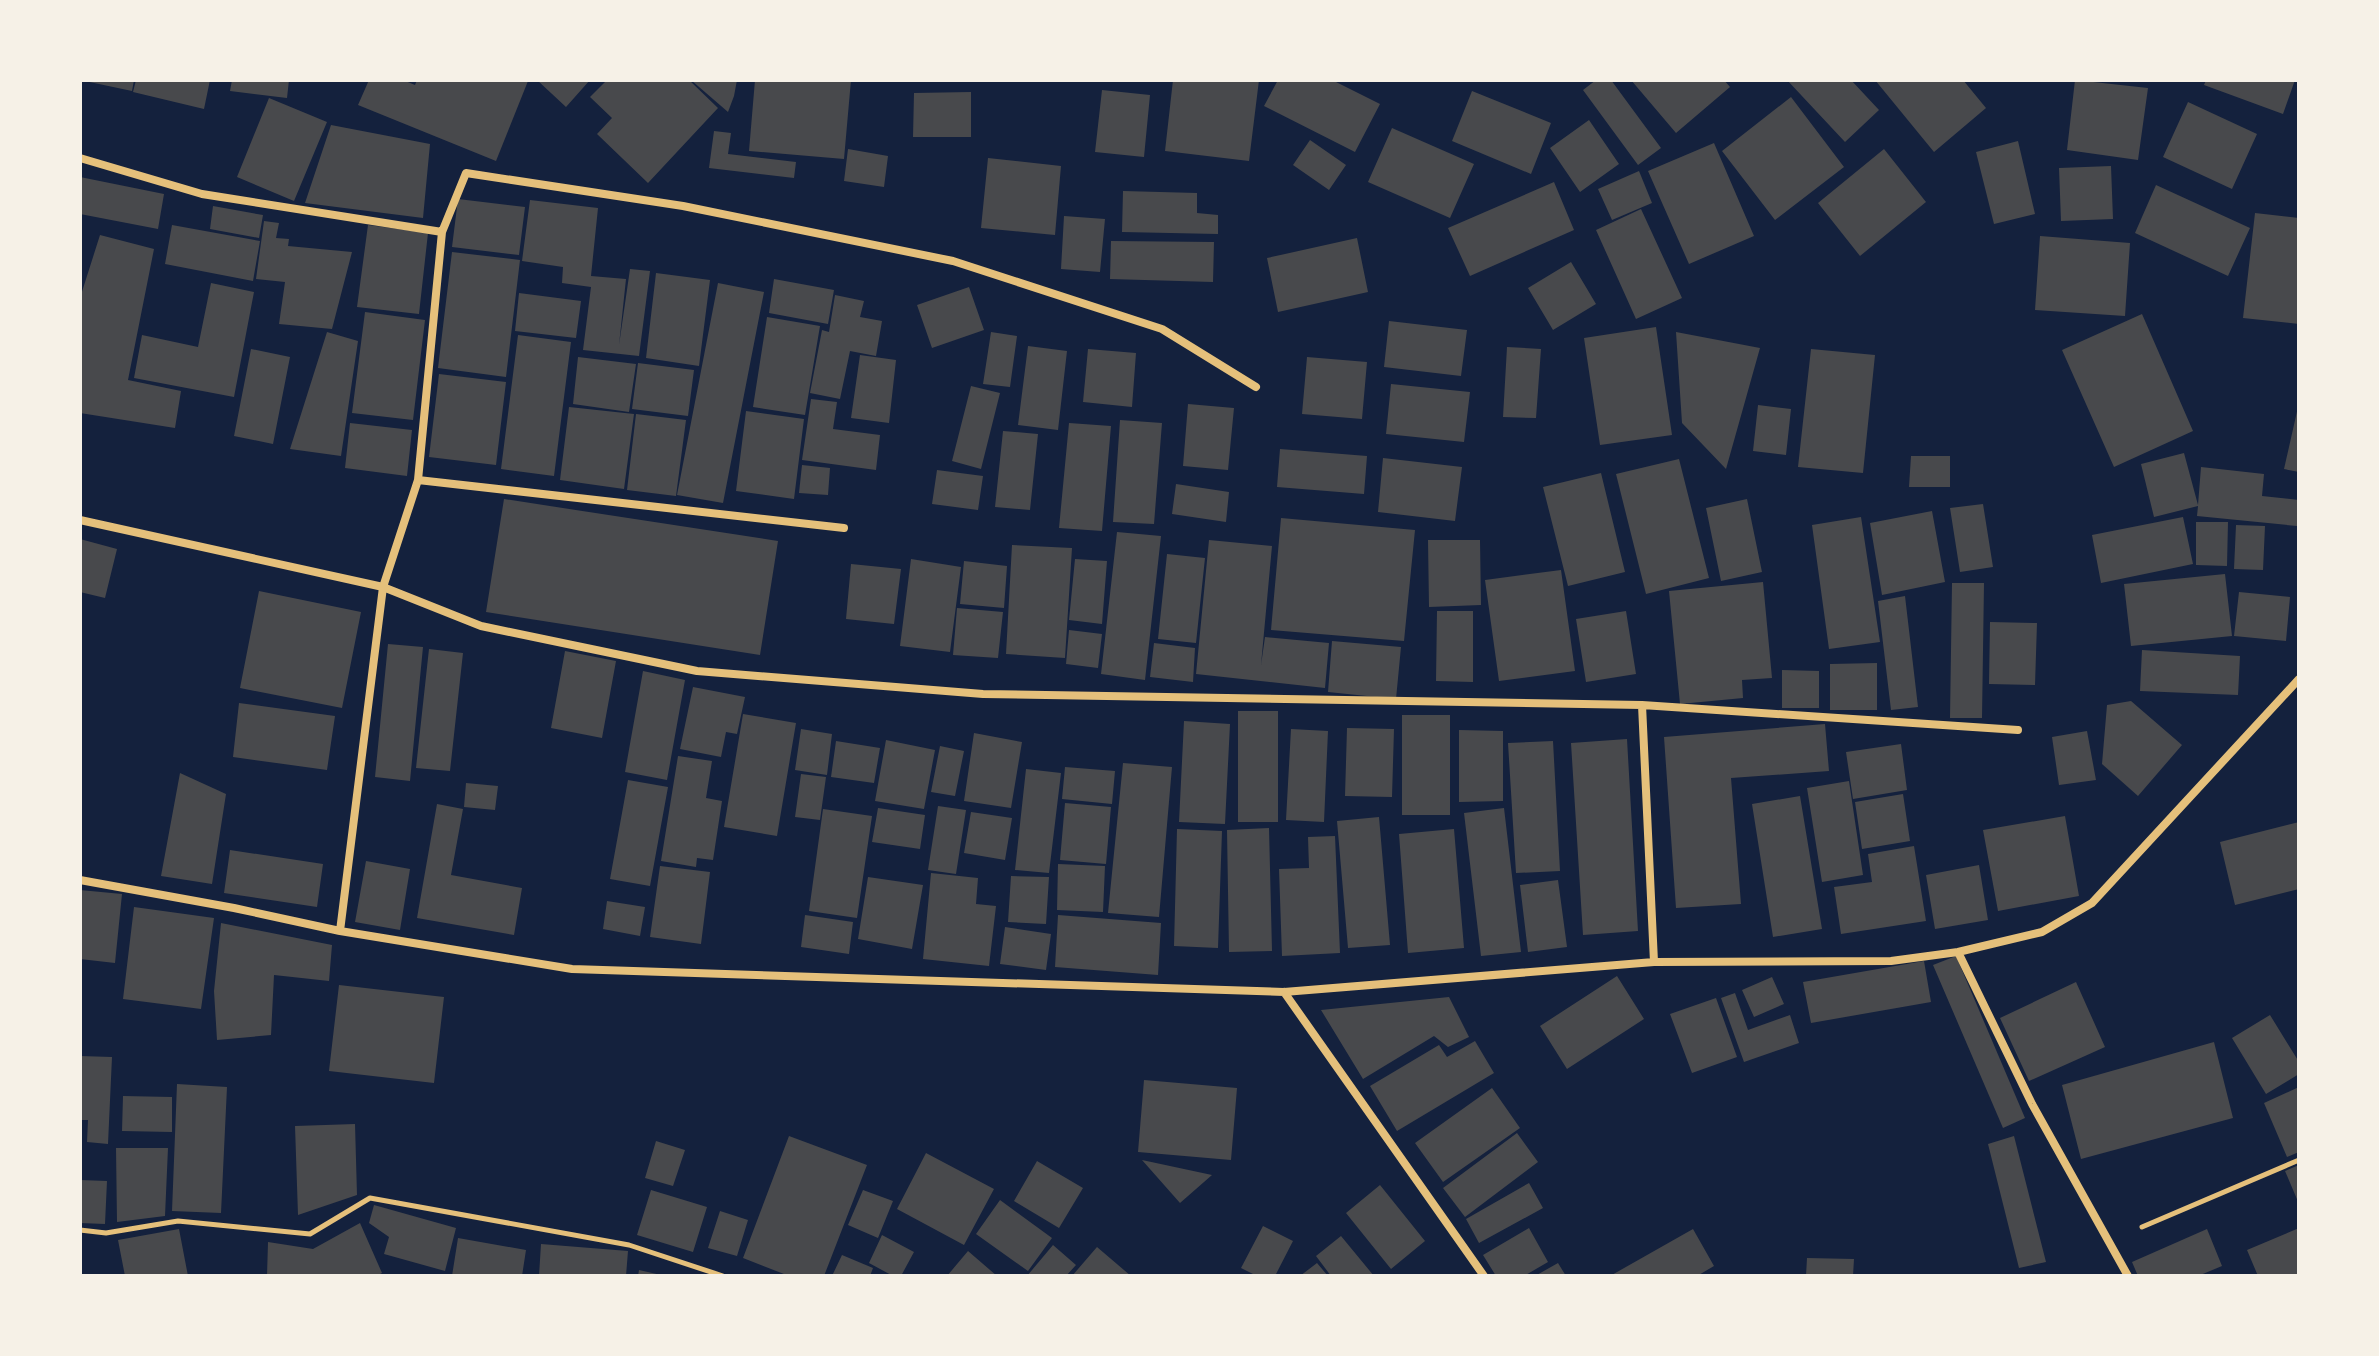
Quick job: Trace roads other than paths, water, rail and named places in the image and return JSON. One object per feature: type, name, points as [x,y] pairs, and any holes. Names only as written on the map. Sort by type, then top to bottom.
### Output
[{"type":"street","points":[[80,158],[202,194],[442,232]]},
{"type":"street","points":[[340,931],[383,587],[418,480],[442,232],[466,173],[683,206],[953,261],[1162,329],[1256,387]]},
{"type":"street","points":[[418,480],[844,528]]},
{"type":"street","points":[[80,520],[383,587],[481,626],[697,671],[983,694],[1642,705],[2018,730]]},
{"type":"street","points":[[80,880],[340,931],[572,969],[1284,992],[1654,962],[1891,961],[1958,952],[2042,932],[2092,903],[2299,679]]},
{"type":"street","points":[[1642,705],[1654,962]]},
{"type":"street","points":[[1958,952],[2032,1104],[2128,1276]]},
{"type":"street","points":[[1284,992],[1484,1276]]}]
